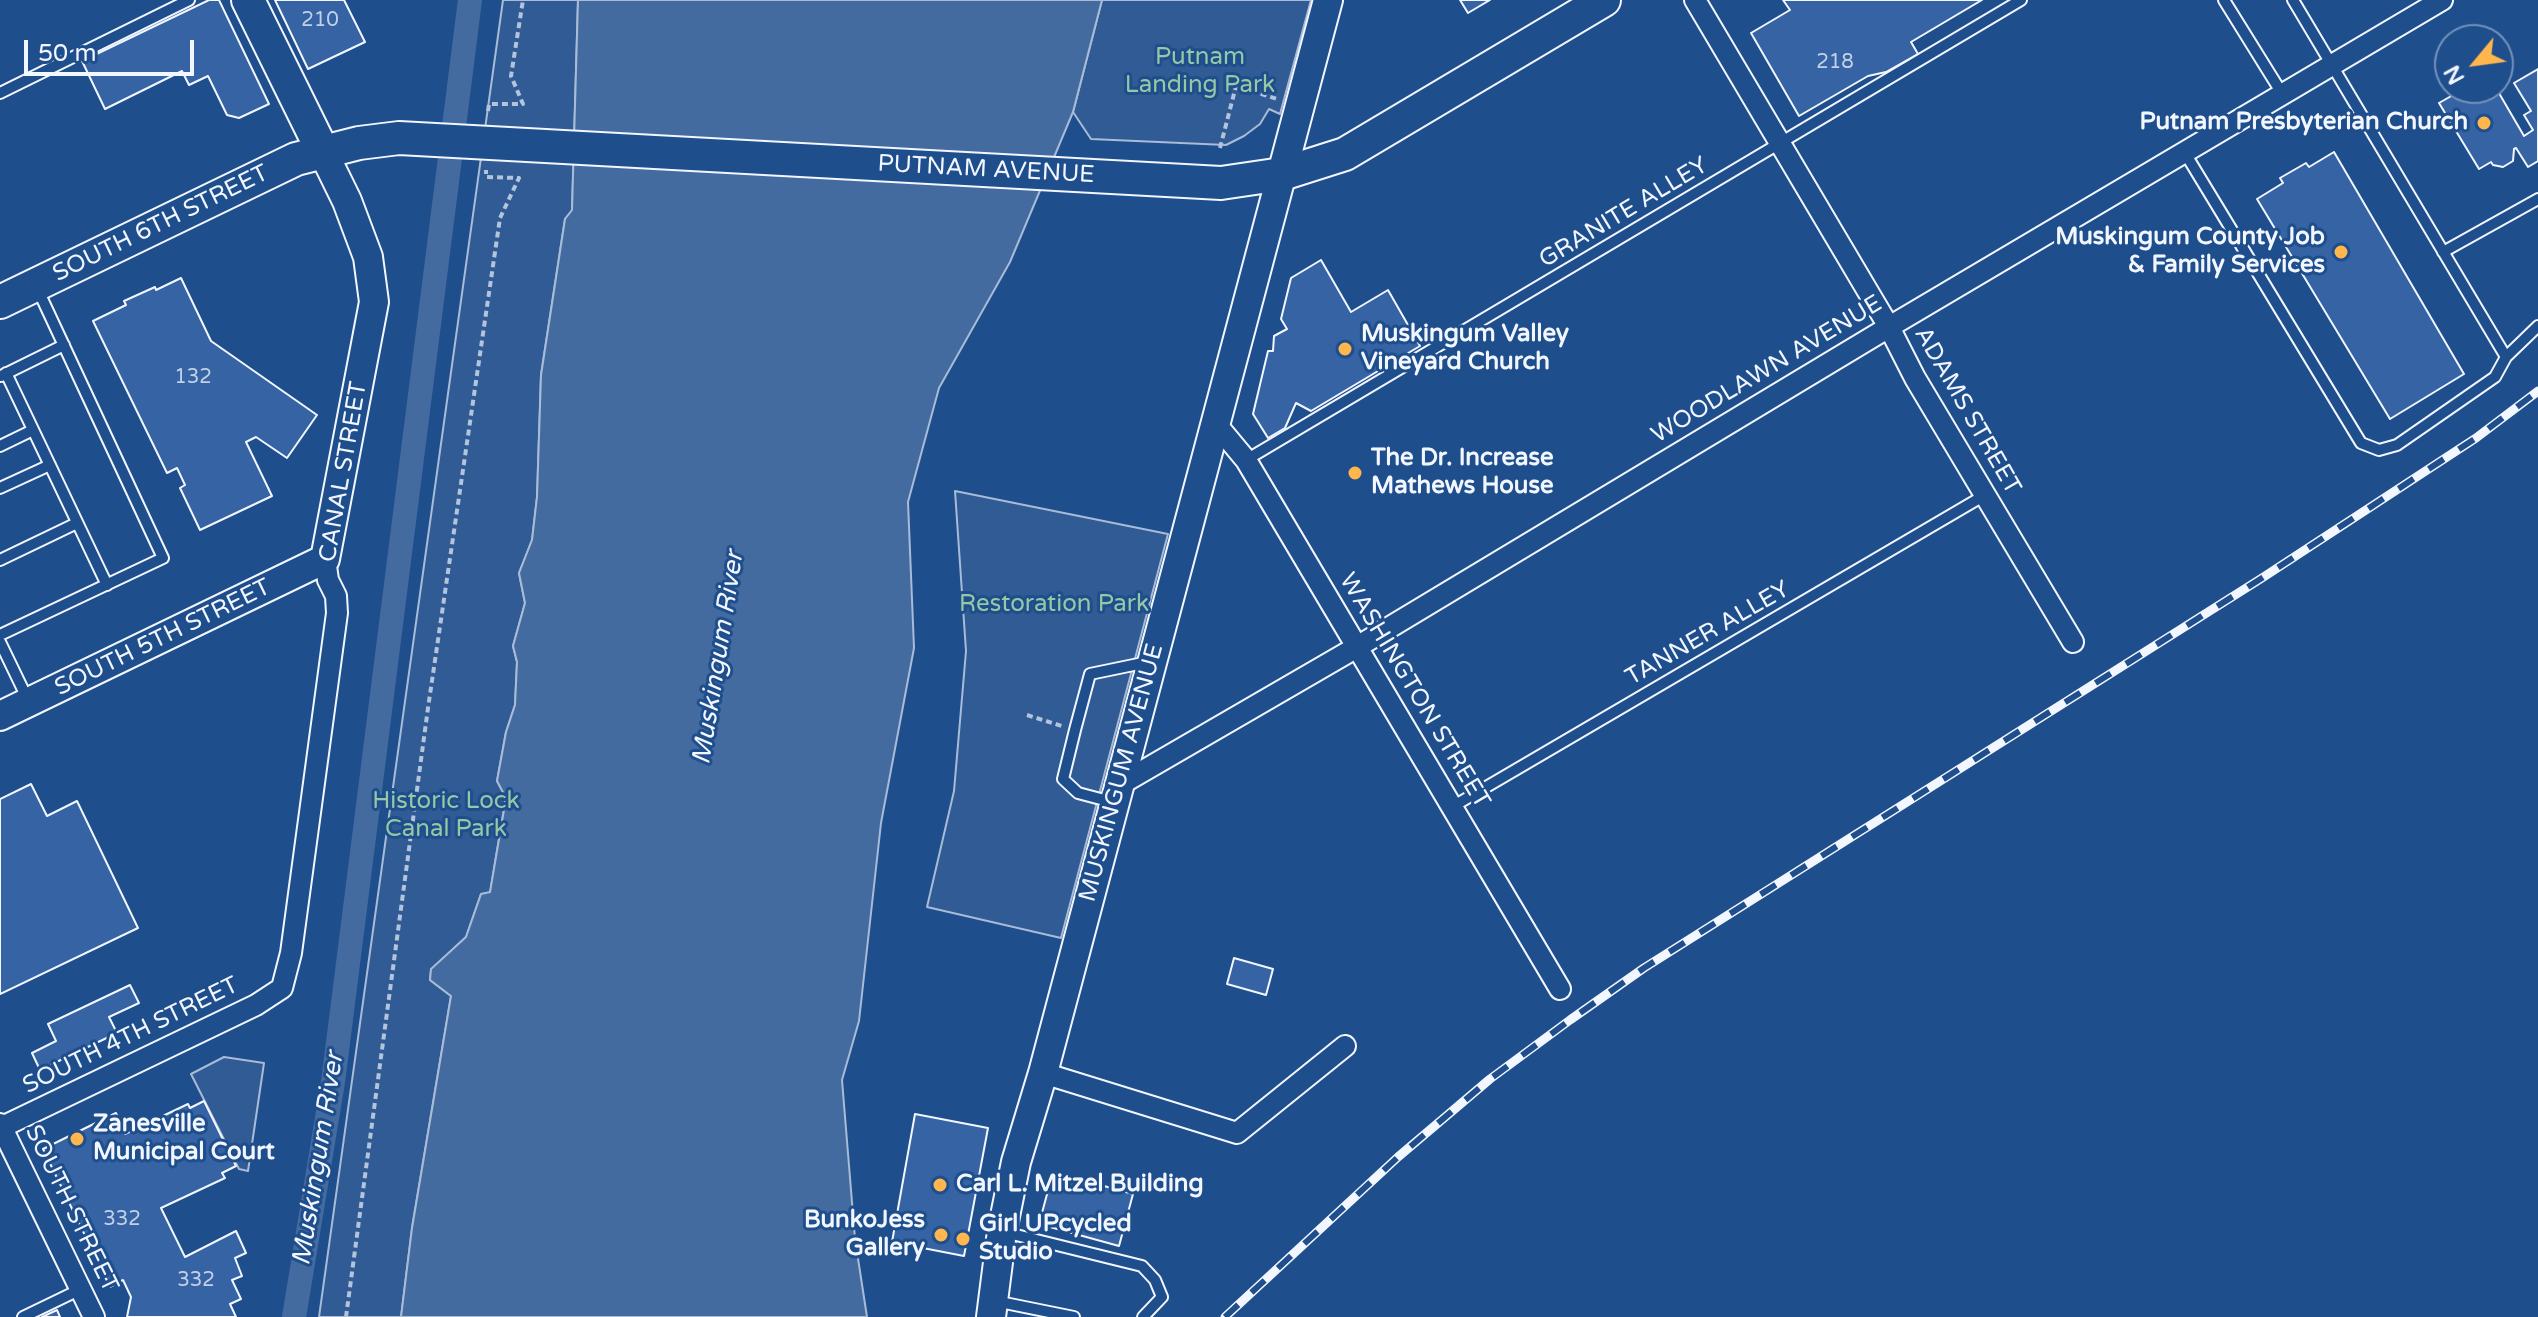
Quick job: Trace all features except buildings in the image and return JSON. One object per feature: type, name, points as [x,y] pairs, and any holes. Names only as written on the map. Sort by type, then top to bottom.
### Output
[{"type":"main road","points":[[248,0],[323,152]]},
{"type":"main road","name":"PUTNAM AVENUE","points":[[323,152],[399,138],[1221,183],[1282,174],[1345,154],[1604,0]]},
{"type":"main road","name":"SOUTH 6TH STREET","points":[[0,302],[296,159],[323,152]]},
{"type":"street","name":"MUSKINGUM AVENUE","points":[[992,1309],[1002,1231],[1016,1162],[1043,1073],[1328,0]]},
{"type":"street","name":"ADAMS STREET","points":[[1695,0],[2073,642]]},
{"type":"street","name":"WOODLAWN AVENUE","points":[[1116,794],[1889,327],[2331,67],[2418,6],[2442,0]]},
{"type":"street","name":"CANAL STREET","points":[[282,988],[291,953],[337,613],[336,596],[328,580],[325,559],[374,302],[368,257],[347,201],[323,152]]},
{"type":"street","name":"WASHINGTON STREET","points":[[1216,424],[1246,460],[1560,989]]},
{"type":"street","name":"SOUTH 5TH STREET","points":[[0,716],[325,559]]},
{"type":"street","name":"SOUTH 4TH STREET","points":[[0,1126],[256,1005],[282,988]]},
{"type":"street","points":[[1043,1073],[1237,1133],[1345,1046]]},
{"type":"street","name":"SOUTH STREET","points":[[0,1126],[94,1317]]},
{"type":"lane","points":[[0,93],[189,0]]},
{"type":"lane","name":"GRANITE ALLEY","points":[[1246,460],[2021,0]]},
{"type":"lane","points":[[2224,0],[2283,95]]},
{"type":"lane","points":[[2293,0],[2506,357]]},
{"type":"lane","points":[[2185,153],[2361,443],[2379,450],[2397,445],[2495,377],[2506,357],[2538,326]]},
{"type":"lane","points":[[2443,252],[2538,199]]},
{"type":"lane","points":[[0,635],[163,558],[36,284]]},
{"type":"lane","points":[[64,345],[3,375],[33,430],[107,585]]},
{"type":"lane","points":[[0,446],[33,430]]},
{"type":"lane","points":[[0,488],[50,465]]},
{"type":"lane","name":"TANNER ALLEY","points":[[1452,807],[1985,495]]},
{"type":"lane","points":[[0,560],[77,523]]},
{"type":"lane","points":[[0,642],[29,702]]},
{"type":"lane","points":[[1116,794],[1078,793],[1063,779],[1090,674],[1152,661]]},
{"type":"lane","points":[[1002,1231],[1142,1266],[1155,1280],[1162,1297],[1143,1317]]},
{"type":"lane","points":[[23,1317],[81,1289]]},
{"type":"lane","points":[[992,1309],[1074,1317]]},
{"type":"path","points":[[488,111],[489,104],[523,104],[511,76],[523,0]]},
{"type":"path","points":[[1220,148],[1236,86],[1277,99]]},
{"type":"path","points":[[346,1317],[430,692],[500,218],[519,178],[486,177],[486,170]]},
{"type":"path","points":[[1027,715],[1075,730]]},
{"type":"shaded area","name":"Historic Lock Canal Park","points":[[503,0],[578,0],[572,211],[565,219],[541,375],[537,497],[532,540],[519,573],[525,603],[513,646],[517,662],[515,705],[506,732],[497,781],[506,797],[490,893],[481,894],[466,937],[431,970],[430,980],[451,996],[412,1228],[401,1317],[319,1317]]},
{"type":"shaded area","name":"Putnam Landing Park","points":[[1102,0],[1311,0],[1280,114],[1269,109],[1260,124],[1226,145],[1091,139],[1073,112]]},
{"type":"shaded area","name":"Restoration Park","points":[[955,491],[1168,534],[1061,938],[927,907],[954,791],[966,651]]},
{"type":"shaded area","points":[[224,1057],[264,1063],[248,1171],[239,1169],[191,1074]]},
{"type":"water","points":[[578,0],[1102,0],[1073,112],[1010,262],[939,388],[908,502],[914,648],[881,823],[859,1021],[842,1080],[855,1239],[867,1317],[401,1317],[412,1228],[451,996],[430,980],[431,969],[466,937],[481,894],[490,892],[506,798],[497,781],[506,732],[515,705],[517,662],[513,646],[525,603],[519,573],[532,540],[537,497],[541,375],[565,219],[572,210]]},
{"type":"waterway","name":"Muskingum River","points":[[294,1317],[333,1082],[470,0]]},
{"type":"railway","points":[[1225,1317],[1398,1157],[1490,1079],[1570,1020],[1644,968],[2262,578],[2476,438],[2538,391]]},
{"type":"place","name":"Putnam Presbyterian Church","points":[[2484,123]]},
{"type":"place","name":"Muskingum County Job & Family Services","points":[[2341,252]]},
{"type":"place","name":"Muskingum Valley Vineyard Church","points":[[1345,349]]},
{"type":"place","name":"The Dr. Increase Mathews House","points":[[1355,473]]},
{"type":"place","name":"Zanesville Municipal Court","points":[[77,1139]]},
{"type":"place","name":"Carl L. Mitzel Building","points":[[940,1185]]},
{"type":"place","name":"BunkoJess Gallery","points":[[941,1235]]},
{"type":"place","name":"Girl UPcycled Studio","points":[[963,1239]]}]
